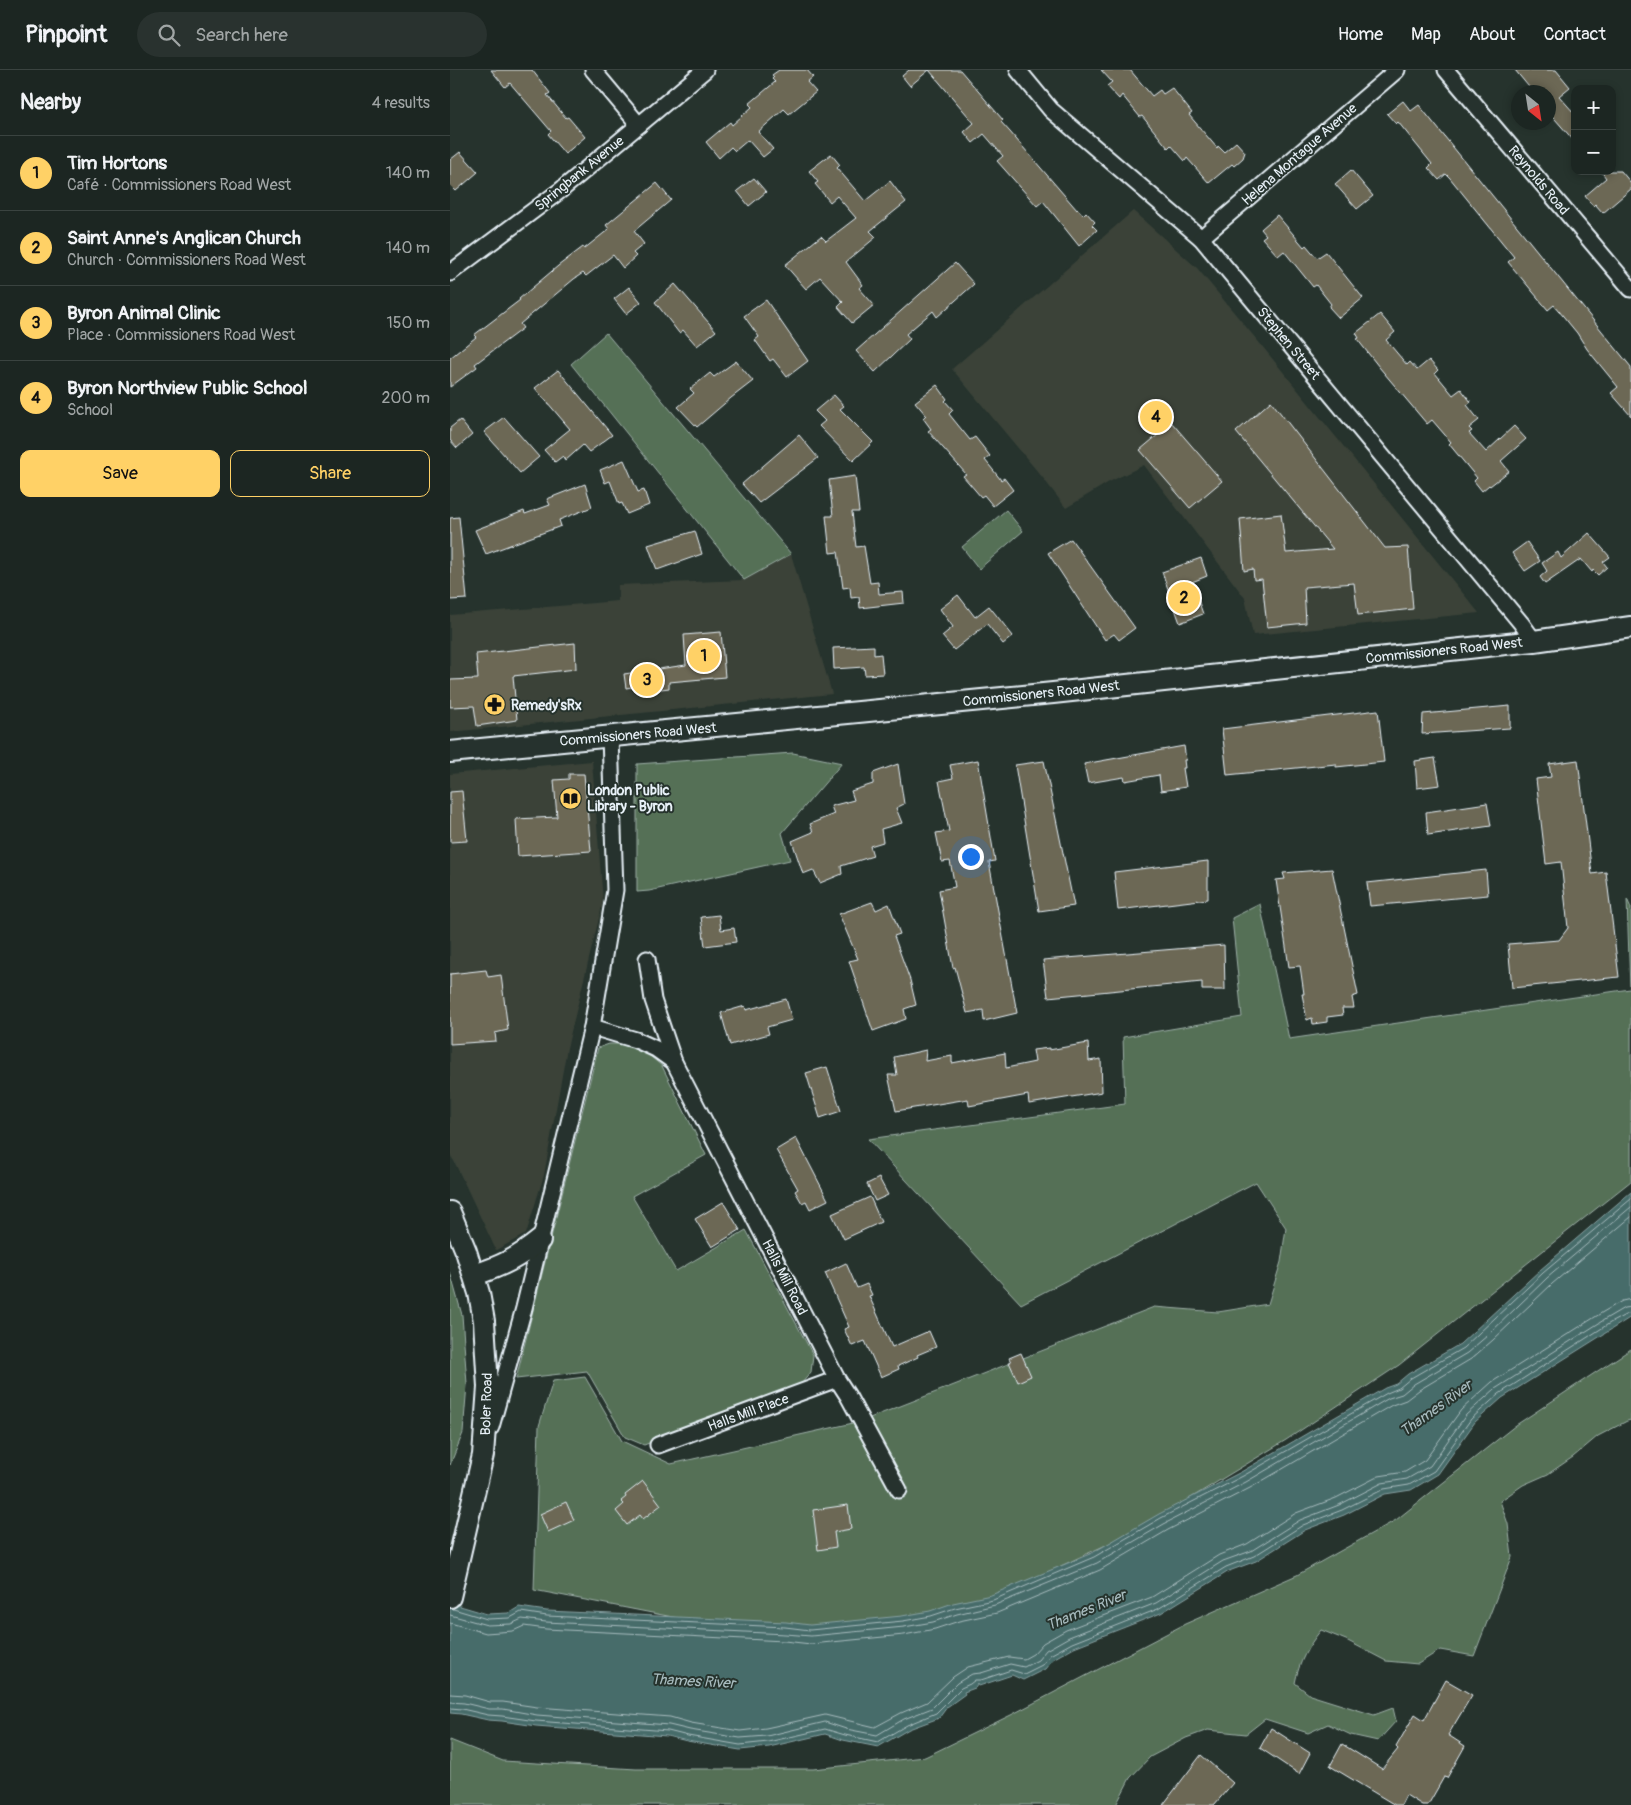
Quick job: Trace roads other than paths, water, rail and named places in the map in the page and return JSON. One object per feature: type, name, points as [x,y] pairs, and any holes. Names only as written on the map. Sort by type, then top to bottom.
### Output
[{"type":"main road","name":"Commissioners Road West","points":[[450,752],[1053,693],[1534,641],[1631,627]]},
{"type":"main road","name":"Boler Road","points":[[450,1212],[474,1275],[484,1321],[488,1387],[483,1455],[450,1597]]},
{"type":"main road","points":[[474,1275],[498,1267],[520,1256],[540,1240]]},
{"type":"street","points":[[593,70],[639,125]]},
{"type":"street","name":"Springbank Avenue","points":[[450,273],[560,190],[705,70]]},
{"type":"street","name":"Stephen Street","points":[[1018,70],[1052,110],[1201,238],[1534,641]]},
{"type":"street","name":"Helena Montague Avenue","points":[[1201,238],[1397,70]]},
{"type":"street","name":"Reynolds Road","points":[[1446,70],[1631,289]]},
{"type":"street","points":[[483,1455],[524,1308],[592,1027],[615,890],[610,736]]},
{"type":"street","name":"Halls Mill Road","points":[[647,960],[653,1000],[674,1062],[837,1379],[899,1490]]},
{"type":"street","name":"Halls Mill Road","points":[[592,1027],[636,1040],[656,1049],[674,1062]]},
{"type":"street","name":"Halls Mill Place","points":[[658,1445],[837,1379]]},
{"type":"water","name":"Thames River","points":[[1631,1192],[1631,1317],[1502,1398],[1475,1422],[1438,1474],[1411,1490],[1385,1494],[1344,1515],[1305,1530],[1256,1561],[1229,1571],[1161,1613],[1074,1647],[1053,1659],[1045,1669],[1023,1680],[1012,1675],[979,1686],[978,1684],[975,1688],[964,1692],[965,1694],[947,1707],[939,1718],[909,1729],[878,1747],[843,1740],[825,1734],[769,1747],[740,1750],[667,1736],[536,1726],[450,1713],[450,1603],[487,1614],[509,1613],[519,1607],[547,1611],[786,1622],[810,1625],[902,1616],[930,1611],[953,1603],[991,1595],[1092,1553],[1159,1514],[1241,1472],[1385,1388],[1396,1384],[1408,1374],[1460,1344],[1540,1270]]},
{"type":"place","name":"Byron Northview Public School","points":[[1156,417]]},
{"type":"place","name":"Saint Anne's Anglican Church","points":[[1184,598]]},
{"type":"place","name":"Tim Hortons","points":[[704,656]]},
{"type":"place","name":"Byron Animal Clinic","points":[[647,680]]},
{"type":"place","name":"Remedy'sRx","points":[[495,705]]},
{"type":"place","name":"London Public Library - Byron","points":[[571,798]]}]
